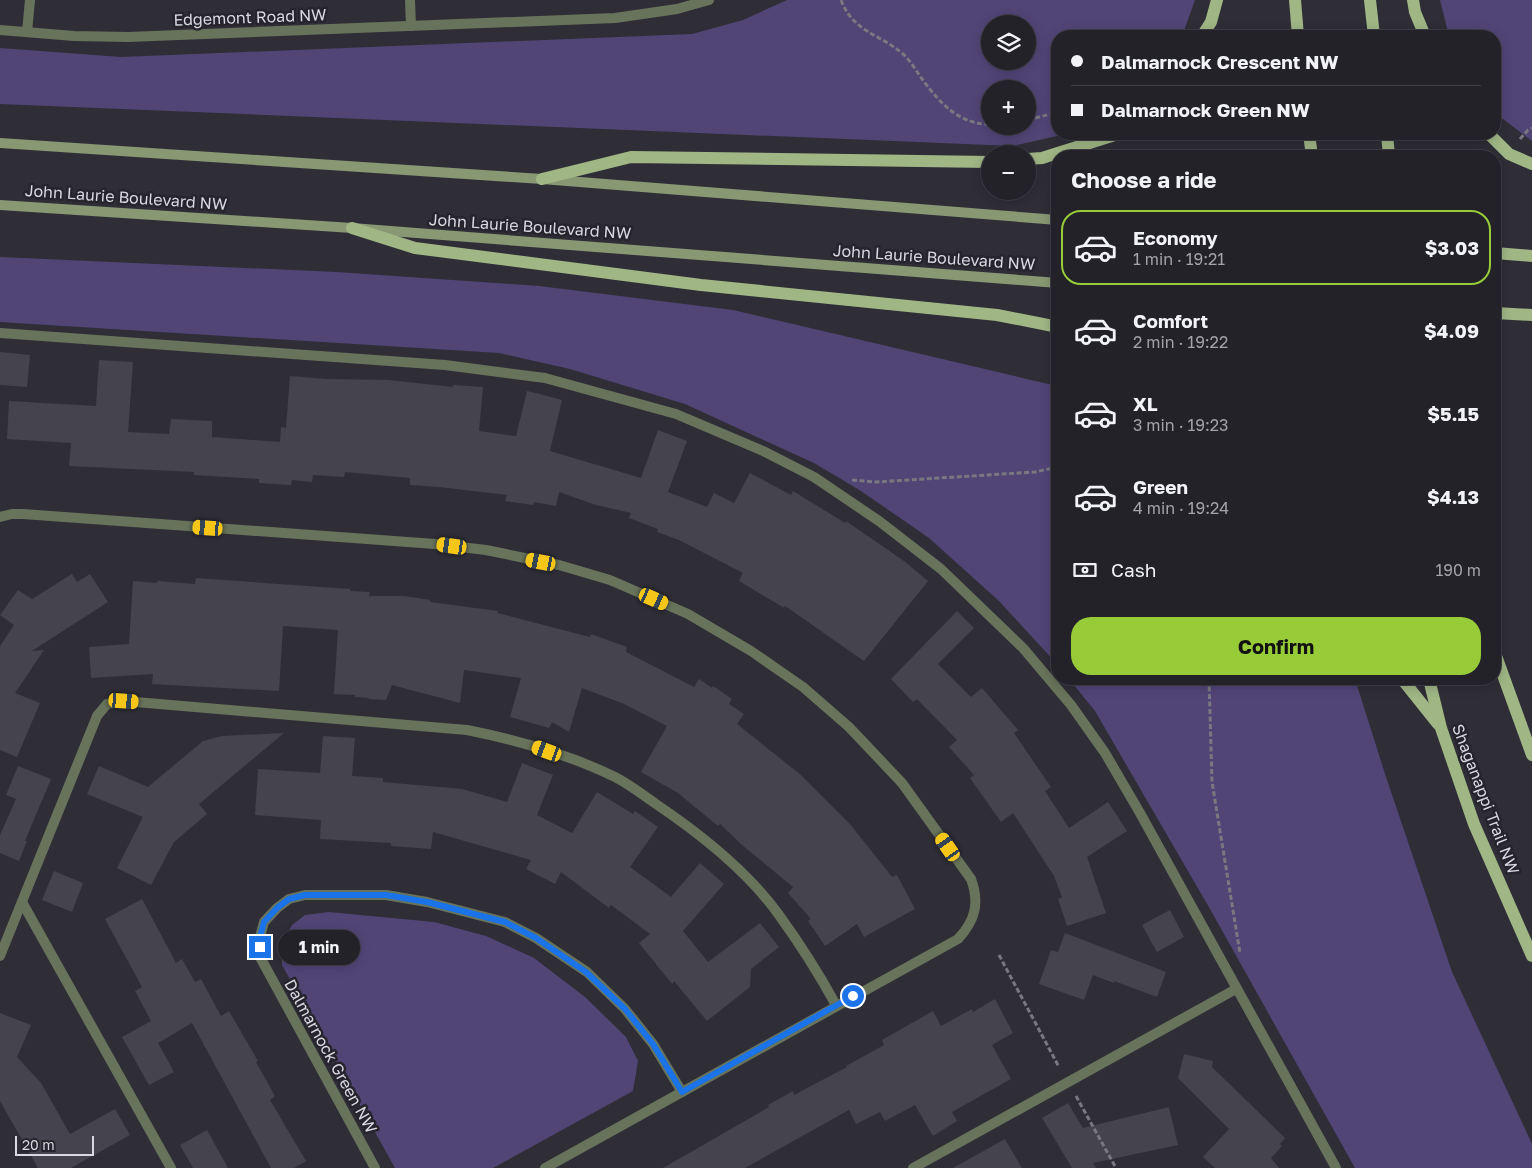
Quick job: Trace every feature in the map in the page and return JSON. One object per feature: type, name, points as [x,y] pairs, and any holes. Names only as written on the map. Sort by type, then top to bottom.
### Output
[{"type":"main road","points":[[1206,30],[1211,22],[1217,0]]},
{"type":"main road","points":[[1295,0],[1298,30]]},
{"type":"main road","points":[[1370,0],[1373,30]]},
{"type":"main road","points":[[1413,0],[1415,12],[1422,30]]},
{"type":"main road","points":[[1067,150],[1099,140]]},
{"type":"main road","points":[[1495,140],[1509,154],[1532,164]]},
{"type":"main road","points":[[0,143],[542,179],[1051,219]]},
{"type":"main road","points":[[1036,158],[1051,155]]},
{"type":"main road","points":[[542,179],[631,157],[981,162]]},
{"type":"main road","name":"John Laurie Boulevard NW","points":[[0,205],[352,228],[1051,282]]},
{"type":"main road","points":[[352,228],[415,248],[701,285],[997,315],[1051,326]]},
{"type":"main road","points":[[1501,253],[1532,256]]},
{"type":"main road","points":[[1501,312],[1532,315]]},
{"type":"main road","points":[[1501,670],[1532,755]]},
{"type":"main road","points":[[1407,685],[1441,728]]},
{"type":"main road","name":"Shaganappi Trail NW","points":[[1430,685],[1441,728],[1474,824],[1532,956]]},
{"type":"street","points":[[27,32],[30,0]]},
{"type":"street","points":[[410,0],[411,26]]},
{"type":"street","name":"Edgemont Road NW","points":[[0,30],[128,37],[615,18],[660,13],[709,0]]},
{"type":"street","points":[[0,333],[445,365],[545,378],[676,414],[763,451],[814,477],[879,521],[940,569],[1022,648],[1051,682]]},
{"type":"street","points":[[0,517],[23,514],[426,543],[486,550],[559,565],[610,580],[688,614],[751,652],[803,687],[849,728],[902,783],[971,879],[974,887],[976,905],[973,918],[958,939],[545,1168]]},
{"type":"street","points":[[1054,685],[1071,705],[1105,753],[1135,804],[1336,1168]]},
{"type":"street","points":[[0,956],[97,716],[107,704],[124,701],[467,730],[516,740],[616,778],[666,811],[714,847],[747,878],[779,914],[836,1005]]},
{"type":"street","name":"Dalmarnock Green NW","points":[[375,1168],[260,957],[260,937],[264,922],[277,908],[289,899],[305,895],[386,895],[427,902],[505,922],[536,938],[586,972],[625,1009],[653,1044],[682,1092]]},
{"type":"street","points":[[22,902],[171,1168]]},
{"type":"street","points":[[913,1168],[1236,989]]},
{"type":"path","points":[[841,0],[845,11],[853,21],[906,56],[930,90],[950,111],[967,120],[981,122]]},
{"type":"path","points":[[1036,118],[1051,114]]},
{"type":"path","points":[[1519,141],[1532,128]]},
{"type":"path","points":[[849,480],[876,482],[1015,474],[1051,469]]},
{"type":"path","points":[[1209,685],[1212,782],[1241,960],[1236,989]]},
{"type":"path","points":[[999,955],[1116,1168]]},
{"type":"shaded area","points":[[787,0],[1195,0],[1184,30],[1051,30],[1051,137],[1017,145],[0,104],[0,48],[121,57],[692,34],[743,20]]},
{"type":"shaded area","points":[[1440,0],[1532,0],[1532,141],[1501,118],[1501,30],[1448,30]]},
{"type":"shaded area","points":[[0,257],[337,272],[539,286],[733,310],[1051,385],[1051,657],[999,601],[929,538],[861,491],[814,463],[685,404],[570,369],[499,353],[0,322]]},
{"type":"shaded area","points":[[1074,685],[1357,685],[1452,972],[1532,1144],[1532,1168],[1355,1168],[1210,909],[1095,711]]},
{"type":"shaded area","points":[[329,912],[434,922],[486,936],[534,958],[585,997],[626,1037],[638,1061],[633,1091],[493,1168],[395,1168],[282,965],[282,944],[292,925],[305,915]]},
{"type":"building","points":[[0,352],[30,355],[27,387],[0,385]]},
{"type":"building","points":[[99,360],[133,362],[128,432],[169,434],[171,419],[212,421],[212,437],[280,442],[281,427],[286,428],[290,376],[326,379],[389,380],[453,387],[453,385],[483,387],[479,431],[516,436],[527,391],[540,394],[562,400],[550,451],[641,478],[658,430],[687,441],[668,492],[707,507],[714,493],[734,503],[750,473],[791,495],[793,491],[845,523],[846,521],[904,561],[928,581],[864,661],[785,606],[784,608],[739,581],[743,573],[679,540],[657,532],[658,529],[629,518],[631,513],[596,505],[559,492],[556,506],[534,502],[533,505],[505,501],[507,495],[410,485],[410,478],[345,472],[344,477],[313,475],[312,482],[292,480],[291,485],[259,483],[259,479],[194,475],[194,472],[69,466],[71,443],[7,439],[9,401],[96,406]]},
{"type":"building","points":[[72,574],[77,582],[90,574],[108,602],[32,651],[44,650],[15,693],[40,703],[17,757],[0,750],[0,646],[14,625],[0,615],[18,590],[32,599]]},
{"type":"building","points":[[196,578],[350,589],[350,591],[370,592],[369,596],[404,596],[430,600],[430,602],[498,611],[497,613],[590,637],[591,634],[627,647],[626,652],[694,687],[699,679],[732,699],[729,704],[744,714],[737,724],[801,775],[850,824],[892,877],[897,875],[915,909],[864,937],[857,924],[825,946],[808,921],[811,919],[788,893],[793,887],[742,845],[720,824],[718,826],[678,793],[641,772],[667,726],[624,704],[582,688],[569,732],[552,722],[549,728],[510,717],[521,678],[464,670],[460,703],[392,685],[386,700],[334,694],[338,630],[283,626],[279,691],[152,684],[153,674],[91,678],[89,647],[129,644],[133,581],[195,584]]},
{"type":"building","points":[[957,611],[974,628],[938,664],[971,697],[982,688],[1018,730],[1014,733],[1051,787],[1045,791],[1069,828],[1108,802],[1127,831],[1087,857],[1106,913],[1067,926],[1058,899],[1062,897],[1054,876],[1013,813],[1001,822],[970,778],[974,775],[949,747],[957,740],[917,699],[913,702],[891,679]]},
{"type":"building","points":[[284,733],[199,804],[207,814],[174,842],[151,885],[117,868],[143,817],[87,794],[99,766],[148,787],[203,741],[222,736]]},
{"type":"building","points":[[323,736],[355,738],[352,776],[383,778],[383,782],[462,789],[507,802],[522,763],[553,775],[537,815],[572,833],[597,792],[633,814],[635,811],[658,827],[630,867],[671,897],[700,863],[724,884],[683,931],[708,962],[760,923],[779,947],[751,969],[750,987],[707,1021],[674,981],[672,984],[639,943],[650,934],[611,905],[609,908],[561,872],[555,884],[526,869],[531,860],[433,832],[431,849],[391,846],[391,843],[320,839],[321,820],[255,815],[258,769],[320,773]]},
{"type":"building","points":[[18,766],[51,779],[25,841],[27,841],[19,861],[0,853],[0,835],[16,799],[6,795]]},
{"type":"building","points":[[54,871],[83,883],[72,912],[42,900]]},
{"type":"building","points":[[142,899],[176,963],[182,959],[195,982],[201,979],[221,1016],[229,1011],[258,1061],[256,1062],[275,1096],[270,1100],[306,1161],[294,1168],[271,1168],[192,1023],[158,1043],[174,1072],[149,1085],[122,1037],[151,1021],[135,991],[142,987],[105,919]]},
{"type":"building","points":[[1170,910],[1184,937],[1157,952],[1142,925]]},
{"type":"building","points":[[1065,933],[1166,972],[1157,997],[1093,975],[1084,1000],[1039,984],[1051,950],[1058,952]]},
{"type":"building","points":[[995,999],[1013,1033],[992,1045],[1011,1079],[952,1112],[957,1121],[933,1136],[915,1105],[885,1121],[880,1112],[856,1124],[849,1110],[745,1168],[663,1168],[769,1107],[768,1105],[793,1091],[794,1095],[847,1067],[884,1045],[882,1040],[933,1011],[941,1026],[972,1009],[973,1012]]},
{"type":"building","points":[[0,1013],[31,1025],[17,1057],[41,1083],[70,1134],[115,1109],[130,1135],[71,1168],[38,1168],[0,1101]]},
{"type":"building","points":[[1184,1054],[1213,1061],[1212,1067],[1285,1138],[1280,1144],[1282,1146],[1271,1158],[1279,1168],[1215,1168],[1203,1157],[1229,1129],[1178,1078]]},
{"type":"building","points":[[1068,1103],[1083,1128],[1169,1107],[1178,1145],[1093,1163],[1096,1168],[1072,1168],[1042,1118]]},
{"type":"building","points":[[207,1130],[228,1168],[193,1168],[180,1145]]},
{"type":"building","points":[[1005,1139],[1022,1168],[953,1168]]},
{"type":"route","points":[[260,947],[260,937],[264,922],[277,908],[289,899],[305,895],[386,895],[427,902],[505,922],[536,938],[586,972],[625,1009],[653,1044],[682,1092],[853,996]]}]
